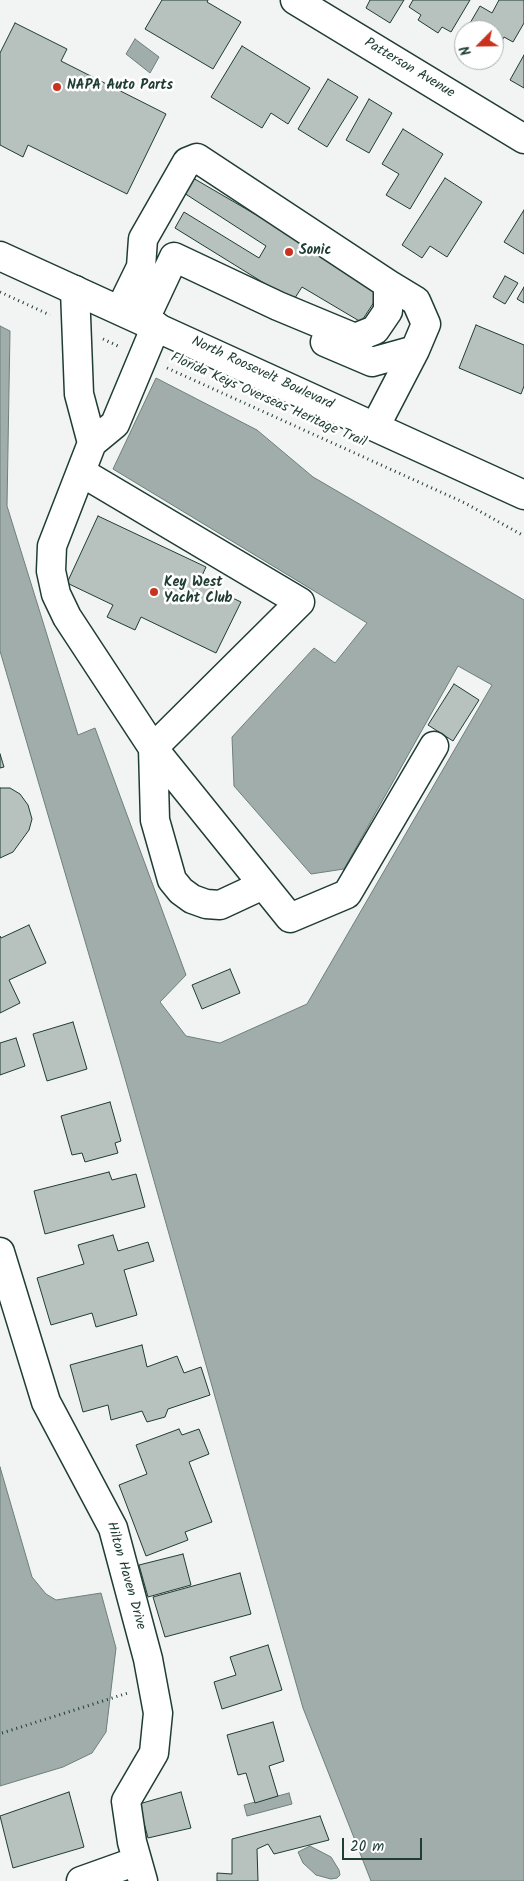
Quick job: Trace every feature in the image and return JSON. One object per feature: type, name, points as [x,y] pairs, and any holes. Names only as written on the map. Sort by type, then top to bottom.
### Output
[{"type":"street","name":"Patterson Avenue","points":[[295,0],[524,139]]},
{"type":"street","points":[[376,425],[415,350],[426,324],[416,301],[197,158],[187,162],[143,239],[140,319],[143,357],[115,424],[92,444],[52,546],[51,570],[56,594],[67,616],[153,748],[290,918],[347,894],[434,746]]},
{"type":"street","name":"North Roosevelt Boulevard","points":[[0,256],[376,425],[524,495]]},
{"type":"street","points":[[140,319],[174,257],[278,306],[355,338],[375,330],[388,311],[388,284]]},
{"type":"street","points":[[75,290],[79,394],[92,444]]},
{"type":"street","points":[[278,306],[313,336],[372,362],[415,350]]},
{"type":"street","points":[[81,472],[300,602],[153,748],[155,820],[167,867],[177,886],[192,899],[206,904],[220,905],[263,885]]},
{"type":"street","name":"Hilton Haven Drive","points":[[0,1252],[46,1402],[113,1528],[148,1659],[158,1713],[154,1753],[126,1801],[140,1871]]},
{"type":"street","points":[[81,1881],[140,1871]]},
{"type":"path","name":"Florida Keys Overseas Heritage Trail","points":[[0,292],[465,503],[524,536]]},
{"type":"path","points":[[2,1732],[128,1693]]},
{"type":"shaded area","points":[[135,39],[159,57],[150,73],[126,54]]},
{"type":"shaded area","points":[[0,326],[10,331],[7,506],[78,735],[95,728],[186,975],[160,1002],[186,1036],[220,1043],[307,1004],[492,685],[458,666],[344,869],[311,874],[234,786],[232,737],[314,648],[335,663],[367,623],[113,469],[156,378],[257,430],[313,477],[524,600],[524,1881],[371,1881],[303,1708],[119,1057],[0,651]]},
{"type":"shaded area","points":[[0,1467],[32,1577],[46,1594],[56,1600],[101,1593],[116,1648],[106,1732],[92,1753],[63,1767],[0,1786]]},
{"type":"shaded area","points":[[289,1793],[292,1804],[247,1816],[244,1805]]},
{"type":"shaded area","points":[[310,1846],[331,1857],[339,1870],[340,1875],[337,1878],[331,1879],[316,1875],[303,1863],[298,1852]]},
{"type":"building","points":[[162,0],[208,0],[207,2],[241,22],[213,69],[145,29]]},
{"type":"building","points":[[370,0],[404,0],[390,23],[366,8]]},
{"type":"building","points":[[413,0],[470,0],[458,20],[454,20],[454,27],[451,32],[442,27],[438,33],[418,20],[421,15],[409,7]]},
{"type":"building","points":[[499,0],[524,0],[524,23],[513,42],[504,37],[504,20],[472,20],[480,6],[492,13]]},
{"type":"building","name":"NAPA Auto Parts","points":[[15,23],[67,49],[61,61],[166,114],[127,194],[28,145],[23,157],[0,145],[0,53]]},
{"type":"building","points":[[242,46],[310,88],[288,124],[271,113],[262,128],[211,97]]},
{"type":"building","points":[[524,55],[524,88],[510,80]]},
{"type":"building","points":[[328,79],[358,97],[327,147],[298,129]]},
{"type":"building","points":[[369,99],[392,113],[369,153],[346,140]]},
{"type":"building","points":[[403,129],[443,154],[410,209],[386,195],[399,174],[382,164]]},
{"type":"building","name":"Sonic","points":[[193,178],[277,227],[380,293],[361,322],[302,287],[293,301],[175,228],[184,212],[259,258],[266,246],[184,193]]},
{"type":"building","points":[[445,178],[482,202],[447,257],[430,246],[422,258],[402,245]]},
{"type":"building","points":[[524,210],[524,254],[504,242]]},
{"type":"building","points":[[505,276],[518,283],[505,304],[493,297]]},
{"type":"building","points":[[524,287],[524,303],[517,299]]},
{"type":"building","points":[[476,325],[524,345],[524,386],[521,394],[459,368]]},
{"type":"building","name":"Key West Yacht Club","points":[[98,516],[206,567],[199,582],[241,602],[216,653],[141,617],[135,630],[107,617],[113,605],[67,583]]},
{"type":"building","points":[[454,684],[479,700],[453,741],[428,725]]},
{"type":"building","points":[[0,754],[4,767],[0,768]]},
{"type":"building","points":[[0,788],[10,788],[20,794],[28,805],[32,819],[29,830],[13,852],[0,858]]},
{"type":"building","points":[[29,925],[46,963],[9,980],[20,1003],[0,1013],[0,936],[1,938]]},
{"type":"building","points":[[230,969],[240,993],[202,1009],[192,985]]},
{"type":"building","points":[[73,1022],[87,1069],[47,1081],[33,1034]]},
{"type":"building","points":[[16,1038],[25,1066],[0,1075],[0,1043]]},
{"type":"building","points":[[110,1102],[121,1141],[115,1143],[118,1153],[85,1162],[82,1153],[72,1155],[61,1116]]},
{"type":"building","points":[[109,1172],[112,1180],[136,1174],[145,1207],[45,1234],[34,1191]]},
{"type":"building","points":[[113,1235],[118,1251],[148,1242],[154,1261],[124,1270],[137,1315],[96,1327],[92,1313],[51,1325],[37,1278],[84,1264],[78,1245]]},
{"type":"building","points":[[142,1345],[147,1367],[177,1356],[184,1373],[201,1367],[210,1395],[168,1409],[165,1417],[147,1422],[142,1411],[111,1420],[108,1405],[83,1412],[70,1365]]},
{"type":"building","points":[[179,1429],[182,1435],[199,1429],[209,1454],[189,1462],[212,1522],[185,1532],[188,1540],[146,1556],[119,1485],[147,1474],[136,1445]]},
{"type":"building","points":[[183,1554],[191,1585],[148,1597],[139,1565]]},
{"type":"building","points":[[240,1573],[251,1614],[165,1637],[153,1597]]},
{"type":"building","points":[[268,1645],[282,1690],[222,1709],[214,1682],[236,1675],[230,1657]]},
{"type":"building","points":[[273,1722],[284,1761],[269,1766],[278,1796],[255,1803],[246,1773],[238,1775],[227,1735]]},
{"type":"building","points":[[69,1792],[84,1847],[13,1868],[0,1816]]},
{"type":"building","points":[[181,1792],[191,1828],[148,1838],[139,1804]]},
{"type":"building","points":[[320,1816],[329,1840],[274,1854],[268,1844],[257,1849],[258,1881],[217,1881],[217,1873],[232,1874],[232,1839]]},
{"type":"place","name":"NAPA Auto Parts","points":[[57,87]]},
{"type":"place","name":"Sonic","points":[[289,252]]},
{"type":"place","name":"Key West Yacht Club","points":[[154,592]]}]
